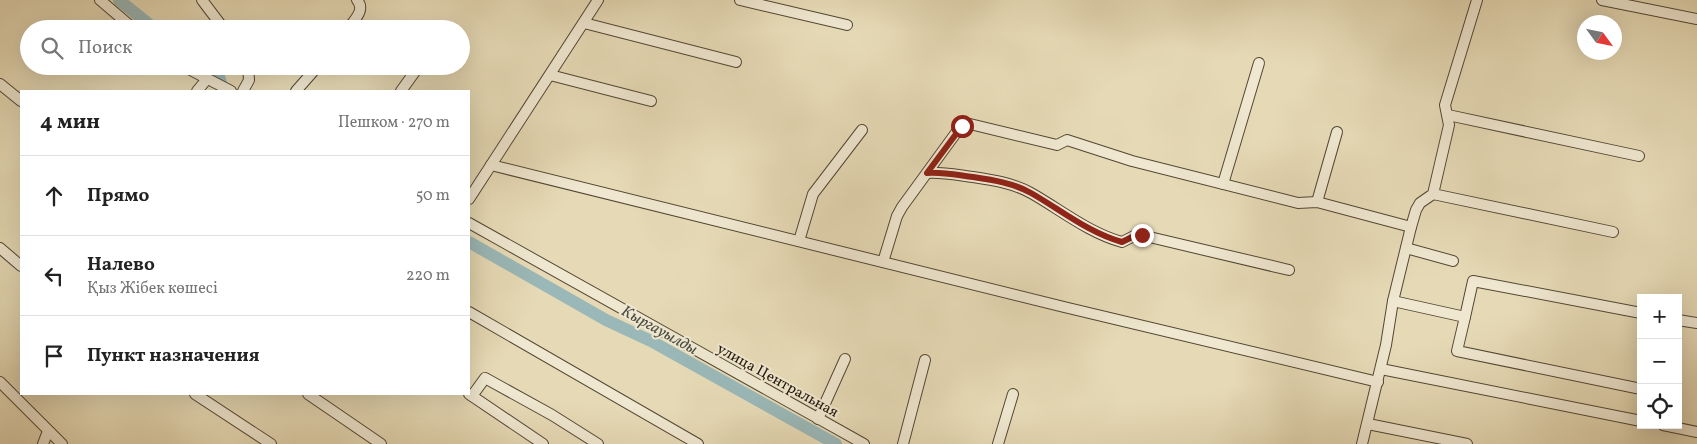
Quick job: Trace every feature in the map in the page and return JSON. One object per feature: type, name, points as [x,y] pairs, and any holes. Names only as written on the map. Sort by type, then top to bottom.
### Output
[{"type":"street","points":[[100,0],[123,20]]},
{"type":"street","points":[[202,0],[217,20]]},
{"type":"street","points":[[354,20],[361,9],[357,0]]},
{"type":"street","points":[[470,197],[598,0]]},
{"type":"street","points":[[740,0],[847,25]]},
{"type":"street","points":[[1362,444],[1378,382],[1393,301],[1411,227],[1420,203],[1433,194],[1449,125],[1445,105],[1477,0]]},
{"type":"street","points":[[1602,0],[1622,2],[1697,19]]},
{"type":"street","points":[[584,23],[736,62]]},
{"type":"street","points":[[1223,184],[1259,63]]},
{"type":"street","points":[[200,75],[229,90]]},
{"type":"street","points":[[244,90],[249,80],[249,75]]},
{"type":"street","points":[[297,90],[310,75]]},
{"type":"street","points":[[403,90],[412,75]]},
{"type":"street","points":[[550,75],[651,101]]},
{"type":"street","points":[[198,90],[211,81]]},
{"type":"street","points":[[0,84],[20,99]]},
{"type":"street","points":[[1448,115],[1639,156]]},
{"type":"street","points":[[882,262],[897,216],[962,126],[970,124],[1057,145],[1067,140],[1132,161],[1298,203],[1318,202],[1411,227]]},
{"type":"street","points":[[799,241],[813,194],[862,130]]},
{"type":"street","points":[[1318,202],[1337,132]]},
{"type":"street","points":[[491,165],[1378,382]]},
{"type":"street","points":[[927,173],[942,172],[994,179],[1010,184],[1030,192],[1095,232],[1122,242],[1134,236],[1142,235],[1289,270]]},
{"type":"street","points":[[1433,194],[1613,232]]},
{"type":"street","name":"улица Центральная","points":[[470,224],[864,444]]},
{"type":"street","points":[[0,248],[20,265]]},
{"type":"street","points":[[1406,248],[1453,261]]},
{"type":"street","points":[[1637,312],[1474,281],[1458,351],[1637,388]]},
{"type":"street","points":[[1393,301],[1465,317]]},
{"type":"street","points":[[470,313],[698,444]]},
{"type":"street","points":[[1682,321],[1697,324]]},
{"type":"street","points":[[818,419],[845,359]]},
{"type":"street","points":[[903,444],[925,360]]},
{"type":"street","points":[[1380,369],[1637,420]]},
{"type":"street","points":[[543,444],[470,395],[485,378],[598,444]]},
{"type":"street","points":[[0,382],[62,444]]},
{"type":"street","points":[[998,444],[1013,394]]},
{"type":"street","points":[[197,395],[271,444]]},
{"type":"street","points":[[309,395],[382,444]]},
{"type":"street","points":[[1368,424],[1467,444]]},
{"type":"street","points":[[1682,429],[1697,432]]},
{"type":"street","points":[[43,444],[48,431]]},
{"type":"waterway","name":"Кыргауылды","points":[[119,0],[144,20]]},
{"type":"waterway","name":"Кыргауылды","points":[[218,75],[222,90]]},
{"type":"waterway","name":"Кыргауылды","points":[[470,243],[606,320],[651,341],[836,444]]},
{"type":"route","points":[[962,126],[927,173],[942,172],[994,179],[1030,192],[1095,232],[1111,239],[1122,242],[1134,236],[1142,235]]}]
